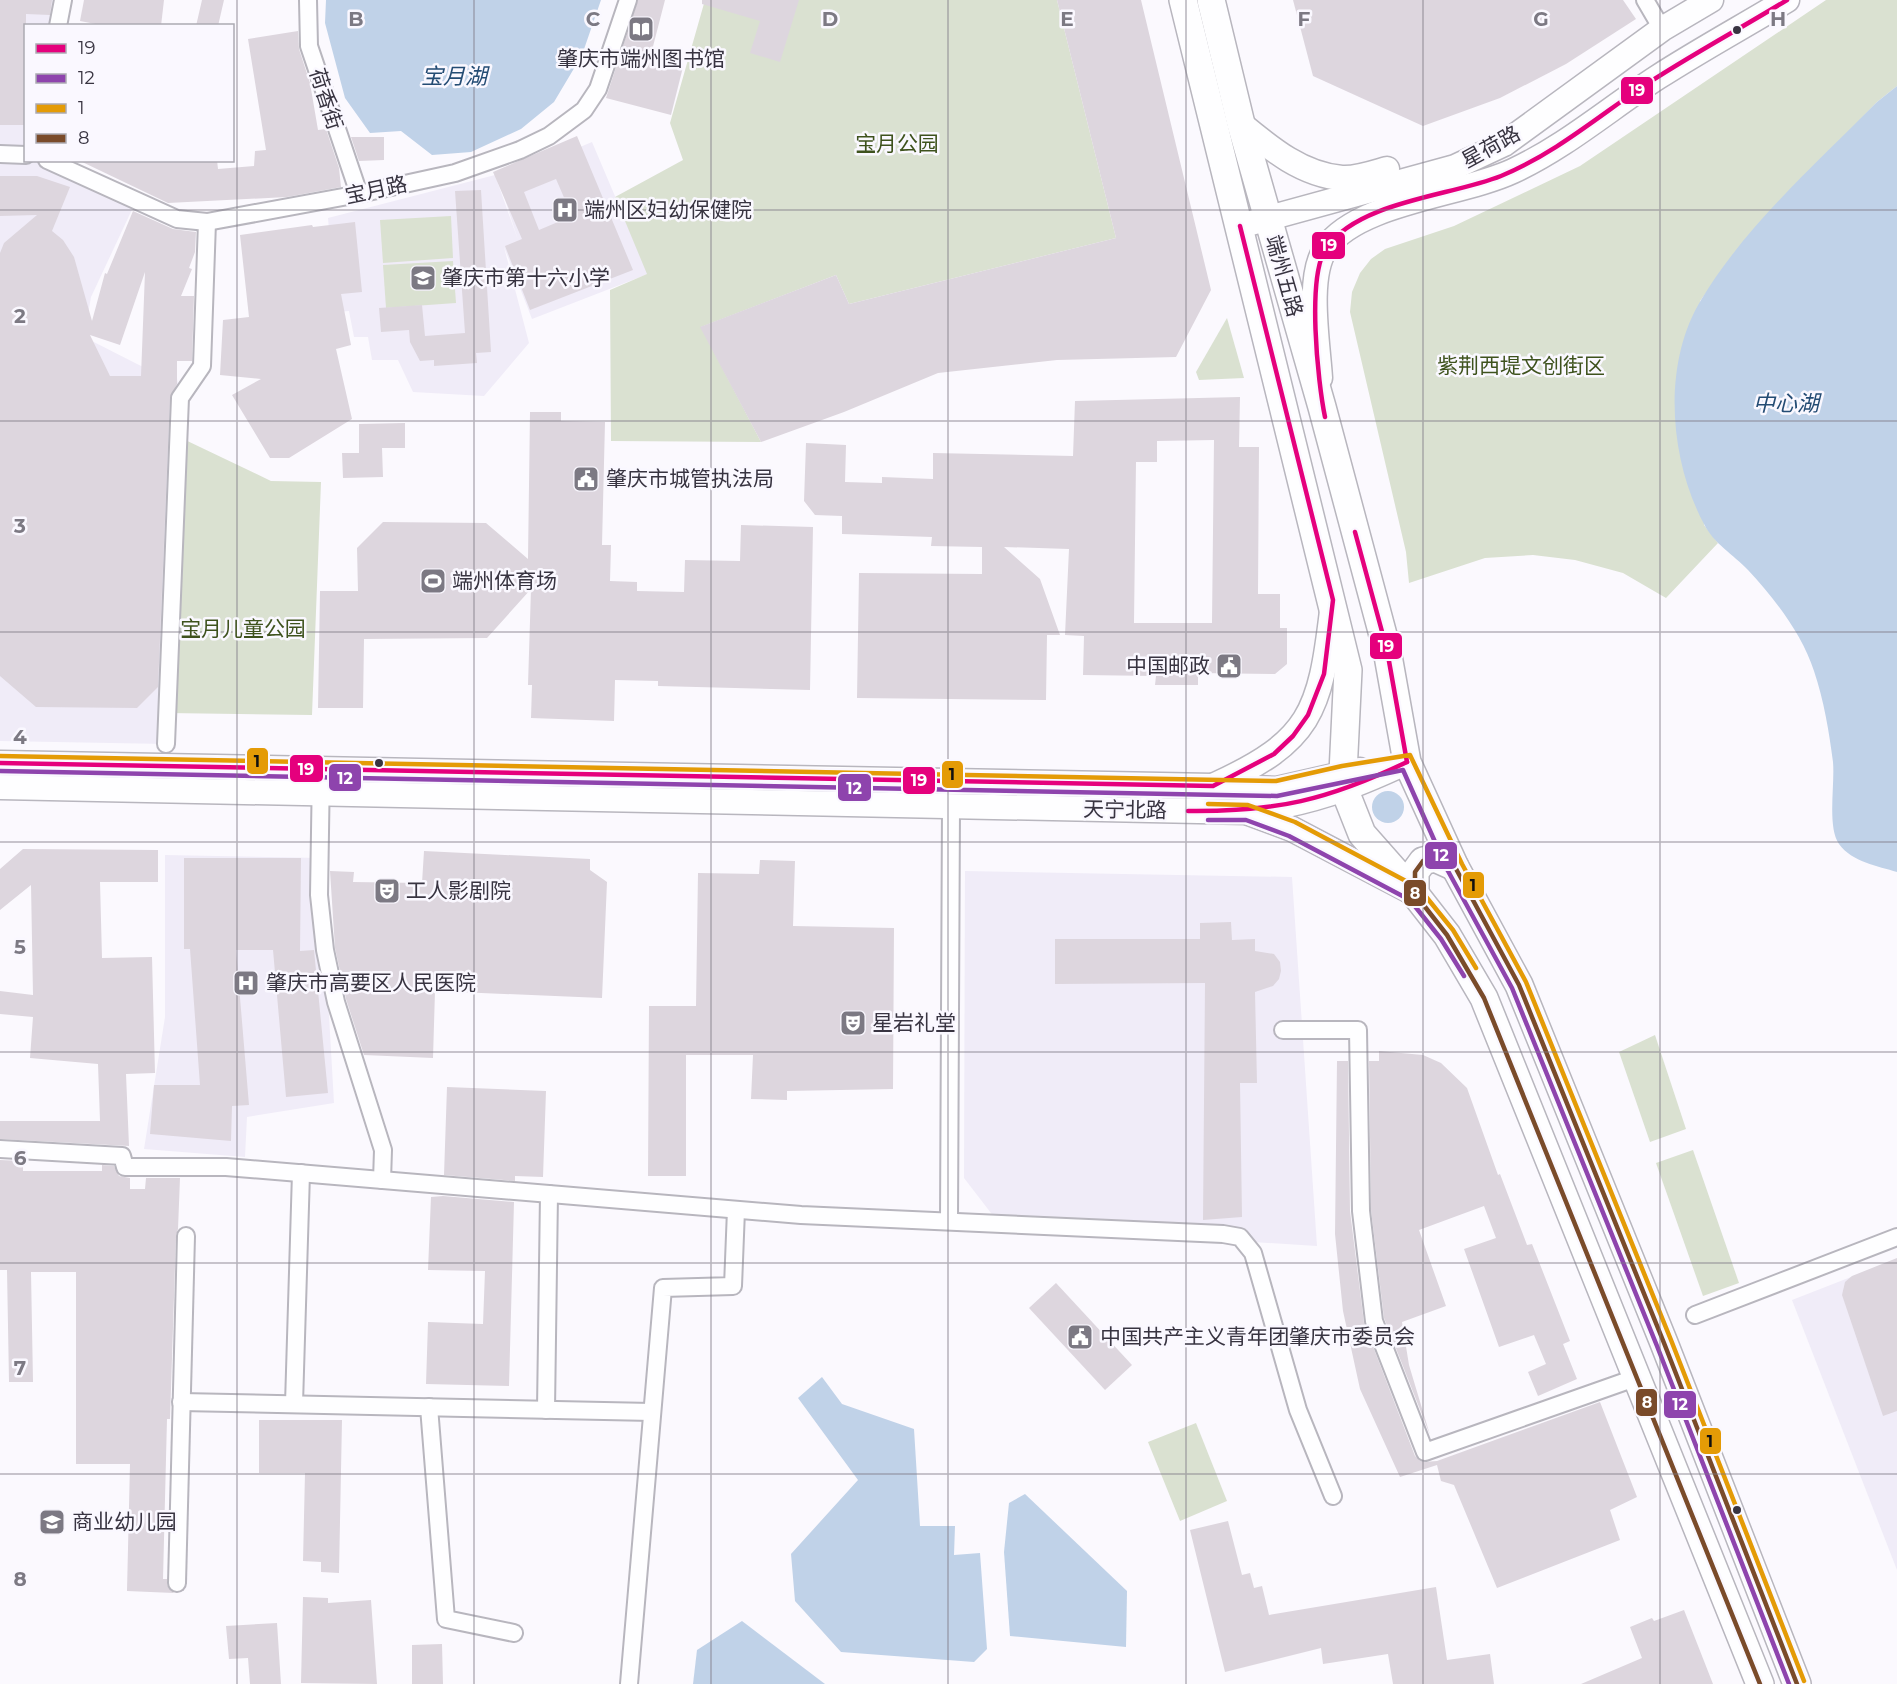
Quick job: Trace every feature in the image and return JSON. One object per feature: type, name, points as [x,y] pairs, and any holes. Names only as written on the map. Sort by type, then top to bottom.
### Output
[{"type":"main road","name":"端州五路","points":[[1183,0],[1333,600],[1348,670],[1344,782]]},
{"type":"main road","name":"端州五路","points":[[1211,0],[1241,124],[1322,407],[1387,650],[1407,762],[1455,867],[1519,985],[1664,1343],[1797,1684]]},
{"type":"main road","name":"星荷路","points":[[1240,226],[1455,167],[1504,144],[1662,30],[1711,0]]},
{"type":"main road","name":"星荷路","points":[[1322,407],[1316,276],[1325,248],[1346,229],[1369,215],[1469,187],[1513,171],[1550,151],[1658,77],[1787,0]]},
{"type":"main road","points":[[1241,124],[1274,152],[1305,168],[1343,178],[1446,153],[1504,144]]},
{"type":"main road","points":[[1213,786],[1274,754],[1293,736],[1308,715],[1324,674],[1333,600]]},
{"type":"main road","name":"天宁北路","points":[[0,787],[1247,812],[1294,805],[1344,782],[1407,762]]},
{"type":"main road","name":"天宁北路","points":[[0,763],[1277,789],[1344,782]]},
{"type":"main road","points":[[1344,782],[1362,834],[1415,894],[1457,950],[1484,998],[1760,1684]]},
{"type":"main road","points":[[1247,812],[1292,829],[1415,894]]},
{"type":"main road","points":[[1415,894],[1414,872],[1423,861],[1435,858],[1455,867]]},
{"type":"street","points":[[58,24],[63,0]]},
{"type":"street","name":"荷香街","points":[[308,0],[309,46],[359,195]]},
{"type":"street","name":"宝月路","points":[[51,162],[177,219],[207,222],[359,195],[455,173],[520,150],[567,124],[584,110],[598,89],[627,0]]},
{"type":"street","points":[[1645,0],[1662,30]]},
{"type":"street","points":[[0,154],[24,155]]},
{"type":"street","points":[[166,744],[180,398],[202,366],[207,222]]},
{"type":"street","points":[[321,769],[319,895],[325,950],[336,1002],[383,1150],[382,1180]]},
{"type":"street","points":[[949,1220],[951,807]]},
{"type":"street","points":[[1283,1030],[1358,1030],[1361,1210],[1374,1321],[1425,1452],[1635,1378]]},
{"type":"street","points":[[0,1149],[122,1156],[125,1167],[226,1167],[801,1215],[1223,1233],[1240,1237],[1253,1253],[1298,1410],[1333,1496]]},
{"type":"street","points":[[294,1404],[302,1173]]},
{"type":"street","points":[[546,1410],[549,1194]]},
{"type":"street","points":[[629,1684],[663,1288],[733,1286],[736,1210]]},
{"type":"street","points":[[177,1583],[186,1236]]},
{"type":"street","points":[[1695,1315],[1897,1237]]},
{"type":"street","points":[[181,1402],[652,1413]]},
{"type":"street","points":[[429,1407],[446,1619],[514,1633]]},
{"type":"shaded area","points":[[0,0],[65,0],[60,24],[24,24],[24,162],[49,162],[136,201],[91,297],[84,337],[141,366],[177,378],[180,398],[166,744],[0,741]]},
{"type":"shaded area","name":"肇庆市第十六小学","points":[[592,142],[648,274],[532,319],[504,247],[529,343],[484,396],[413,392],[398,360],[372,360],[368,337],[354,337],[349,311],[336,312],[328,218],[495,175],[518,240],[499,181]]},
{"type":"shaded area","name":"肇庆市高要区人民医院","points":[[165,855],[320,858],[334,1103],[247,1117],[245,1157],[144,1149],[165,1017]]},
{"type":"shaded area","points":[[965,871],[1292,877],[1317,1246],[1001,1226],[964,1178]]},
{"type":"shaded area","points":[[1897,1259],[1897,1570],[1792,1300]]},
{"type":"green space","name":"宝月公园","points":[[705,0],[1057,0],[1116,238],[849,304],[836,275],[701,327],[761,442],[611,441],[610,290],[647,274],[615,197],[683,160],[670,123]]},
{"type":"green space","name":"紫荆西堤文创街区","points":[[1826,0],[1897,0],[1897,86],[1877,102],[1747,238],[1700,301],[1704,525],[1718,543],[1666,598],[1623,573],[1575,560],[1533,555],[1485,558],[1409,583],[1406,552],[1350,312],[1352,292],[1360,273],[1371,259],[1385,249],[1454,226],[1580,166]]},
{"type":"green space","points":[[451,216],[453,258],[383,263],[380,220]]},
{"type":"green space","points":[[453,261],[456,303],[386,308],[383,265]]},
{"type":"green space","points":[[1227,318],[1244,378],[1199,380],[1196,372]]},
{"type":"green space","name":"宝月儿童公园","points":[[179,437],[271,481],[321,482],[312,715],[167,713]]},
{"type":"green space","points":[[1655,1035],[1686,1129],[1650,1142],[1619,1052]]},
{"type":"green space","points":[[1693,1150],[1739,1283],[1703,1296],[1656,1163]]},
{"type":"green space","points":[[1196,1423],[1227,1501],[1180,1521],[1148,1442]]},
{"type":"water","name":"宝月湖","points":[[326,0],[601,0],[582,55],[554,102],[521,129],[471,152],[432,155],[401,131],[370,133],[345,98],[325,23]]},
{"type":"water","name":"中心湖","points":[[1897,86],[1897,872],[1858,859],[1844,850],[1835,837],[1832,817],[1833,762],[1830,739],[1821,694],[1809,657],[1795,630],[1778,605],[1748,570],[1713,537],[1704,524],[1683,471],[1677,441],[1675,412],[1680,353],[1688,325],[1719,272],[1783,196],[1877,102]]},
{"type":"water","points":[[1388,791],[1400,795],[1404,807],[1400,819],[1388,823],[1376,819],[1372,807],[1376,795]]},
{"type":"water","points":[[822,1377],[842,1404],[914,1429],[920,1526],[955,1526],[954,1555],[980,1553],[987,1649],[974,1662],[841,1652],[795,1601],[791,1554],[858,1480],[798,1398]]},
{"type":"water","points":[[1025,1494],[1127,1591],[1126,1647],[1010,1636],[1004,1552],[1009,1503]]},
{"type":"water","points":[[742,1621],[825,1684],[693,1684],[697,1650]]},
{"type":"building","points":[[0,0],[52,0],[50,15],[26,14],[26,24],[24,24],[24,125],[0,125]]},
{"type":"building","points":[[84,0],[164,0],[161,24],[96,24],[80,21]]},
{"type":"building","points":[[202,0],[224,0],[218,24],[196,24]]},
{"type":"building","name":"肇庆市端州图书馆","points":[[638,0],[665,0],[650,58],[683,67],[671,115],[606,98]]},
{"type":"building","points":[[702,0],[799,0],[780,62],[750,53],[760,21],[702,4]]},
{"type":"building","points":[[1057,0],[1141,0],[1211,290],[1176,357],[1057,360],[938,373],[844,412],[761,442],[700,327],[836,275],[849,304],[1116,238]]},
{"type":"building","points":[[1293,0],[1623,0],[1636,19],[1566,64],[1500,98],[1423,126],[1313,76]]},
{"type":"building","points":[[298,31],[299,49],[310,83],[318,130],[326,129],[339,168],[341,187],[287,197],[168,203],[82,162],[217,162],[218,169],[254,166],[255,151],[266,150],[248,39]]},
{"type":"building","name":"端州区妇幼保健院","points":[[577,136],[633,270],[530,310],[505,246],[522,239],[493,172]],"holes":[[[556,179],[572,216],[539,230],[524,192]]]},
{"type":"building","points":[[351,137],[384,137],[384,160],[359,161]]},
{"type":"building","points":[[0,176],[37,176],[70,187],[52,231],[63,240],[74,257],[92,321],[105,273],[107,274],[133,211],[173,229],[196,232],[195,252],[189,268],[192,269],[181,296],[194,296],[192,361],[177,361],[177,384],[170,398],[158,687],[137,708],[36,707],[0,676],[0,253],[4,243],[37,215],[0,216]],"holes":[[[145,272],[141,376],[110,376],[90,335],[120,345]]]},
{"type":"building","points":[[481,190],[491,352],[476,353],[477,363],[434,366],[434,360],[420,361],[410,342],[409,330],[381,332],[379,308],[422,305],[425,336],[465,333],[455,191]]},
{"type":"building","points":[[355,222],[362,292],[341,294],[351,345],[336,349],[352,419],[289,458],[270,458],[232,395],[261,379],[220,375],[223,320],[249,317],[240,235],[312,225],[313,227]]},
{"type":"building","points":[[1240,397],[1239,447],[1259,447],[1258,594],[1280,594],[1280,628],[1287,628],[1287,664],[1275,674],[1198,673],[1198,685],[1155,685],[1156,676],[1083,675],[1084,636],[1065,635],[1069,549],[1004,547],[1040,579],[1060,635],[1047,635],[1046,700],[857,698],[859,573],[982,574],[982,547],[931,546],[932,537],[842,534],[842,516],[815,515],[804,501],[806,443],[846,445],[845,482],[882,483],[882,477],[933,479],[933,453],[1073,456],[1075,401]],"holes":[[[1214,440],[1212,623],[1134,623],[1136,462],[1157,462],[1157,441]]]},
{"type":"building","points":[[530,412],[561,412],[561,421],[605,422],[602,545],[611,545],[610,581],[637,582],[637,591],[684,592],[685,560],[740,561],[741,525],[813,527],[810,690],[658,686],[658,681],[615,680],[614,721],[531,718],[532,685],[528,685],[531,589],[487,638],[364,639],[363,708],[318,708],[320,591],[358,591],[357,548],[383,522],[486,523],[528,559]]},
{"type":"building","points":[[405,423],[405,448],[382,448],[383,477],[343,478],[342,453],[359,453],[359,424]]},
{"type":"building","points":[[23,849],[158,850],[158,882],[100,882],[102,958],[152,957],[155,1073],[126,1074],[129,1146],[0,1139],[0,1121],[100,1121],[98,1064],[30,1058],[33,1017],[0,1014],[0,991],[33,995],[31,885],[0,910],[0,869]]},
{"type":"building","points":[[424,851],[590,859],[590,870],[607,882],[602,998],[435,991],[433,1058],[364,1055],[346,999],[335,948],[330,871],[354,872],[353,882],[422,883]]},
{"type":"building","name":"肇庆市高要区人民医院","points":[[184,858],[301,858],[300,951],[314,950],[328,1093],[286,1097],[273,950],[236,950],[249,1105],[232,1106],[231,1141],[150,1134],[154,1085],[200,1085],[190,949],[184,949]]},
{"type":"building","points":[[760,860],[795,861],[793,926],[894,928],[893,1089],[787,1091],[787,1100],[751,1099],[753,1055],[686,1055],[686,1176],[648,1176],[649,1006],[696,1006],[698,873],[759,874]]},
{"type":"building","points":[[1231,922],[1232,940],[1255,939],[1255,951],[1274,954],[1280,962],[1281,971],[1279,979],[1273,986],[1255,992],[1257,1083],[1240,1083],[1242,1217],[1203,1220],[1205,983],[1055,984],[1055,939],[1200,939],[1200,923]]},
{"type":"building","points":[[1379,1051],[1423,1055],[1441,1063],[1467,1088],[1498,1175],[1500,1174],[1527,1245],[1532,1244],[1570,1341],[1563,1344],[1577,1379],[1538,1396],[1528,1372],[1546,1364],[1534,1335],[1499,1347],[1464,1249],[1496,1238],[1484,1206],[1419,1230],[1446,1306],[1402,1322],[1409,1365],[1430,1435],[1384,1318],[1371,1210],[1369,1061],[1379,1061]]},
{"type":"building","points":[[1337,1061],[1348,1061],[1350,1211],[1364,1323],[1415,1456],[1423,1462],[1437,1461],[1600,1402],[1637,1497],[1610,1510],[1620,1540],[1497,1588],[1454,1485],[1441,1481],[1437,1465],[1400,1477],[1360,1389],[1343,1311],[1335,1234]]},
{"type":"building","points":[[447,1087],[546,1091],[543,1177],[515,1176],[515,1181],[444,1175]]},
{"type":"building","points":[[0,1160],[23,1161],[23,1171],[102,1171],[102,1165],[114,1166],[119,1176],[130,1178],[130,1189],[145,1189],[146,1178],[180,1178],[170,1419],[167,1419],[163,1579],[167,1579],[168,1587],[174,1593],[127,1591],[130,1464],[76,1464],[76,1272],[31,1272],[33,1382],[9,1382],[7,1270],[0,1270]]},
{"type":"building","points":[[431,1197],[514,1202],[509,1386],[426,1384],[428,1322],[483,1324],[485,1271],[428,1270]]},
{"type":"building","points":[[1897,1258],[1897,1411],[1883,1416],[1842,1295],[1845,1282],[1852,1276]]},
{"type":"building","name":"中国共产主义青年团肇庆市委员会","points":[[1056,1283],[1132,1365],[1105,1390],[1029,1308]]},
{"type":"building","points":[[259,1420],[342,1420],[339,1573],[321,1572],[321,1562],[303,1561],[305,1473],[259,1473]]},
{"type":"building","points":[[1228,1521],[1242,1575],[1250,1573],[1254,1588],[1262,1586],[1269,1615],[1436,1587],[1447,1660],[1490,1654],[1494,1684],[1393,1684],[1388,1654],[1323,1664],[1321,1648],[1225,1672],[1190,1530]]},
{"type":"building","points":[[303,1597],[328,1598],[328,1603],[371,1600],[377,1684],[301,1683]]},
{"type":"building","points":[[1684,1610],[1713,1684],[1581,1684],[1642,1658],[1630,1627],[1652,1618],[1654,1621]]},
{"type":"building","points":[[277,1623],[281,1684],[250,1684],[248,1658],[229,1659],[226,1626]]},
{"type":"building","points":[[442,1644],[443,1684],[412,1684],[412,1645]]},
{"type":"transit line","name":"19","points":[[1325,417],[1317,355],[1315,304],[1317,280],[1327,247],[1342,232],[1361,219],[1383,210],[1481,183],[1520,168],[1572,136],[1657,77],[1787,0]]},
{"type":"transit line","name":"19","points":[[0,763],[1213,786],[1274,754],[1293,736],[1308,715],[1324,674],[1333,600],[1240,226]]},
{"type":"transit line","name":"19","points":[[1355,532],[1387,650],[1407,762]]},
{"type":"transit line","name":"1","points":[[0,756],[1276,781],[1342,766],[1410,755],[1462,864],[1526,982],[1671,1340],[1804,1681]]},
{"type":"transit line","name":"19","points":[[1188,811],[1248,809],[1301,801],[1352,786],[1407,762]]},
{"type":"transit line","name":"12","points":[[0,771],[1277,796],[1403,770],[1448,871],[1512,988],[1657,1346],[1789,1684]]},
{"type":"transit line","name":"1","points":[[1208,804],[1248,805],[1295,822],[1419,888],[1453,930],[1476,968]]},
{"type":"transit line","name":"12","points":[[1208,820],[1246,820],[1289,836],[1410,900],[1441,939],[1464,976]]},
{"type":"transit line","name":"8","points":[[1760,1684],[1484,998],[1447,935],[1415,894],[1415,872],[1423,861],[1435,858],[1455,867],[1519,985],[1664,1343],[1797,1684]]},
{"type":"place","name":"肇庆市端州图书馆","points":[[641,29]]},
{"type":"place","name":"端州区妇幼保健院","points":[[565,210]]},
{"type":"place","name":"肇庆市第十六小学","points":[[423,278]]},
{"type":"place","name":"肇庆市城管执法局","points":[[586,479]]},
{"type":"place","name":"端州体育场","points":[[433,581]]},
{"type":"place","name":"中国邮政","points":[[1229,666]]},
{"type":"place","name":"工人影剧院","points":[[387,891]]},
{"type":"place","name":"肇庆市高要区人民医院","points":[[246,983]]},
{"type":"place","name":"星岩礼堂","points":[[853,1023]]},
{"type":"place","name":"中国共产主义青年团肇庆市委员会","points":[[1080,1337]]},
{"type":"place","name":"商业幼儿园","points":[[52,1522]]}]
